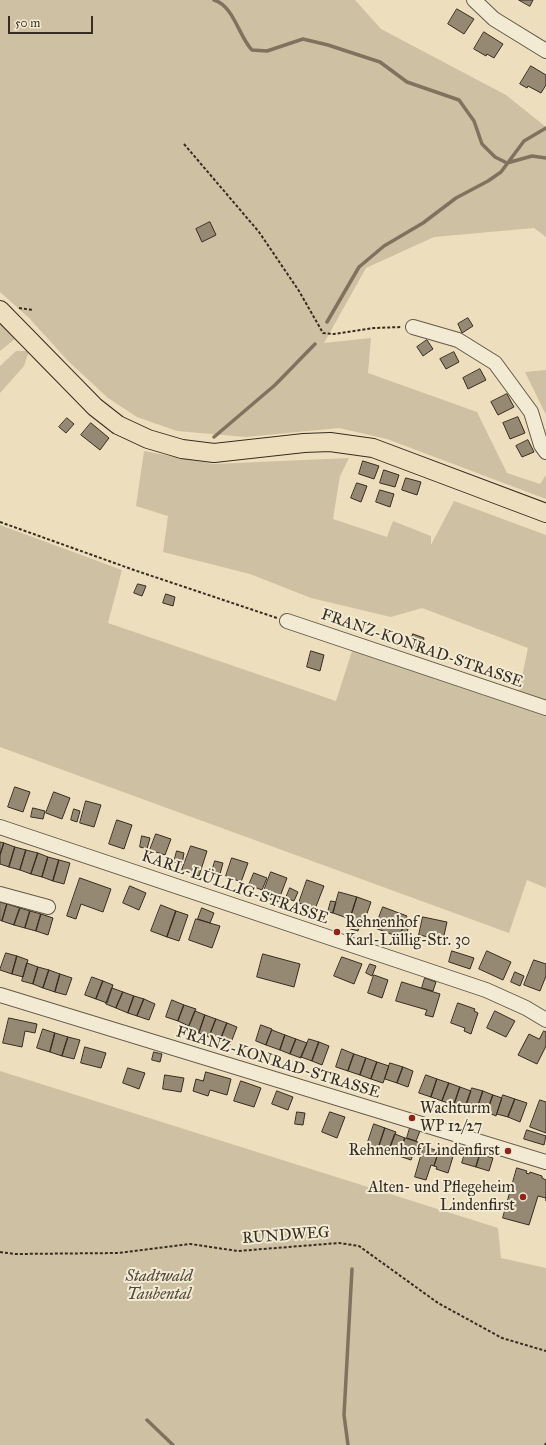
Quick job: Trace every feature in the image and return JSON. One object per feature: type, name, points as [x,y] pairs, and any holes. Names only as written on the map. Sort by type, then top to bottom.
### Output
[{"type":"main road","points":[[0,310],[95,407],[118,425],[148,439],[182,449],[214,453],[330,442],[373,448],[546,513]]},
{"type":"street","points":[[474,0],[494,19],[546,51]]},
{"type":"street","points":[[413,327],[458,340],[495,363],[531,412],[542,445],[546,452]]},
{"type":"street","name":"FRANZ-KONRAD-STRASSE","points":[[287,621],[546,708]]},
{"type":"street","name":"KARL-LÜLLIG-STRASSE","points":[[0,826],[486,990],[526,1008],[546,1020]]},
{"type":"street","points":[[0,894],[48,907]]},
{"type":"street","name":"FRANZ-KONRAD-STRASSE","points":[[0,995],[546,1162]]},
{"type":"path","points":[[184,144],[259,232],[299,291],[323,332],[334,334],[374,328],[413,327]]},
{"type":"path","points":[[0,522],[134,570],[287,621]]},
{"type":"path","name":"RUNDWEG","points":[[0,1252],[15,1254],[118,1253],[190,1244],[238,1251],[339,1243],[359,1246],[438,1303],[502,1338],[546,1351]]},
{"type":"green space","points":[[0,0],[355,0],[381,29],[506,95],[546,127],[546,237],[534,228],[434,237],[366,268],[324,343],[371,338],[368,373],[477,412],[507,473],[540,484],[546,475],[546,499],[387,439],[339,428],[246,437],[177,431],[137,417],[108,398],[68,361],[29,318],[0,292]]},
{"type":"green space","points":[[0,322],[16,338],[0,351]]},
{"type":"green space","points":[[16,351],[29,351],[24,366],[0,393],[0,366]]},
{"type":"green space","points":[[546,370],[546,415],[525,372]]},
{"type":"green space","points":[[144,451],[213,464],[349,458],[340,476],[333,519],[387,537],[393,521],[431,536],[431,545],[454,501],[546,535],[546,701],[519,691],[528,648],[422,608],[391,617],[311,598],[250,574],[163,552],[168,516],[136,506]]},
{"type":"green space","points":[[0,525],[122,570],[108,623],[336,701],[352,651],[546,713],[546,888],[527,880],[509,933],[0,747]]},
{"type":"green space","name":"Stadtwald Taubental","points":[[0,1071],[498,1228],[501,1258],[546,1268],[546,1445],[0,1445]]},
{"type":"building","points":[[519,0],[533,0],[530,6]]},
{"type":"building","points":[[457,9],[474,19],[464,34],[448,24]]},
{"type":"building","points":[[484,32],[503,44],[494,58],[487,54],[486,56],[474,49]]},
{"type":"building","points":[[531,66],[546,75],[546,85],[541,93],[528,86],[527,88],[520,84]]},
{"type":"building","points":[[210,222],[216,235],[202,242],[196,229]]},
{"type":"building","points":[[468,318],[473,326],[462,333],[458,324]]},
{"type":"building","points":[[427,340],[433,349],[423,356],[417,347]]},
{"type":"building","points":[[454,352],[459,362],[446,369],[440,359]]},
{"type":"building","points":[[480,369],[486,380],[468,389],[463,378]]},
{"type":"building","points":[[507,394],[514,407],[498,415],[491,402]]},
{"type":"building","points":[[518,417],[525,433],[510,439],[503,423]]},
{"type":"building","points":[[67,418],[74,424],[66,433],[59,427]]},
{"type":"building","points":[[91,423],[109,438],[100,450],[81,435]]},
{"type":"building","points":[[528,440],[534,452],[522,457],[516,446]]},
{"type":"building","points":[[363,461],[379,466],[374,479],[359,474]]},
{"type":"building","points":[[384,470],[399,475],[395,487],[380,483]]},
{"type":"building","points":[[406,478],[421,482],[417,495],[402,490]]},
{"type":"building","points":[[357,483],[367,486],[361,502],[351,498]]},
{"type":"building","points":[[380,490],[394,494],[390,507],[376,502]]},
{"type":"building","points":[[138,584],[146,586],[142,596],[134,593]]},
{"type":"building","points":[[166,594],[175,597],[173,606],[163,603]]},
{"type":"building","points":[[413,634],[424,638],[421,651],[409,648]]},
{"type":"building","points":[[311,651],[324,655],[320,671],[307,667]]},
{"type":"building","points":[[15,787],[30,792],[23,812],[8,807]]},
{"type":"building","points":[[54,792],[70,798],[62,819],[46,813]]},
{"type":"building","points":[[86,801],[101,805],[94,827],[80,823]]},
{"type":"building","points":[[33,808],[45,811],[43,819],[31,817]]},
{"type":"building","points":[[74,809],[80,811],[77,822],[71,820]]},
{"type":"building","points":[[117,820],[132,825],[124,849],[109,844]]},
{"type":"building","points":[[156,834],[171,839],[165,855],[150,850]]},
{"type":"building","points":[[142,836],[150,838],[147,849],[140,847]]},
{"type":"building","points":[[0,842],[4,843],[0,855]]},
{"type":"building","points":[[4,843],[15,847],[9,867],[0,864],[0,855]]},
{"type":"building","points":[[191,846],[207,851],[199,876],[182,870]]},
{"type":"building","points":[[15,847],[26,850],[20,870],[9,867]]},
{"type":"building","points":[[26,850],[38,853],[31,874],[20,870]]},
{"type":"building","points":[[177,851],[184,853],[182,864],[174,862]]},
{"type":"building","points":[[38,853],[48,857],[42,877],[31,874]]},
{"type":"building","points":[[48,857],[59,860],[53,881],[42,877]]},
{"type":"building","points":[[232,858],[248,863],[241,882],[226,876]]},
{"type":"building","points":[[59,860],[70,863],[64,884],[53,881]]},
{"type":"building","points":[[215,861],[223,863],[220,874],[212,872]]},
{"type":"building","points":[[271,872],[287,878],[278,902],[262,896]]},
{"type":"building","points":[[254,873],[267,878],[262,890],[249,885]]},
{"type":"building","points":[[80,878],[111,889],[103,912],[81,904],[76,919],[67,916]]},
{"type":"building","points":[[307,880],[324,886],[315,909],[299,903]]},
{"type":"building","points":[[130,886],[146,893],[139,910],[123,903]]},
{"type":"building","points":[[290,888],[298,892],[294,901],[286,898]]},
{"type":"building","points":[[339,892],[357,897],[350,919],[333,913]]},
{"type":"building","points":[[357,897],[371,902],[364,922],[361,921],[358,931],[347,928]]},
{"type":"building","points":[[331,901],[336,902],[333,913],[328,912]]},
{"type":"building","points":[[0,902],[7,904],[2,921],[0,920]]},
{"type":"building","points":[[7,904],[20,908],[14,925],[2,921]]},
{"type":"building","points":[[161,905],[176,911],[167,937],[151,931]]},
{"type":"building","points":[[383,907],[407,916],[399,937],[375,928]]},
{"type":"building","points":[[20,908],[30,911],[25,928],[14,925]]},
{"type":"building","points":[[202,908],[214,913],[210,923],[198,919]]},
{"type":"building","points":[[30,911],[41,914],[36,931],[25,928]]},
{"type":"building","points":[[176,911],[188,915],[179,941],[167,937]]},
{"type":"building","points":[[41,914],[53,918],[48,935],[36,931]]},
{"type":"building","points":[[423,917],[447,922],[443,940],[419,935]]},
{"type":"building","points":[[196,919],[220,926],[212,948],[189,940]]},
{"type":"building","points":[[404,927],[408,929],[405,938],[400,937]]},
{"type":"building","points":[[452,951],[474,958],[470,969],[449,962]]},
{"type":"building","points":[[487,951],[511,962],[503,980],[479,969]]},
{"type":"building","points":[[6,953],[17,956],[12,974],[0,970]]},
{"type":"building","points":[[263,954],[300,964],[294,987],[257,977]]},
{"type":"building","points":[[17,956],[28,960],[23,977],[12,974]]},
{"type":"building","points":[[342,957],[362,964],[354,984],[334,976]]},
{"type":"building","points":[[534,960],[546,964],[546,976],[540,991],[524,985]]},
{"type":"building","points":[[27,963],[38,967],[33,984],[22,981]]},
{"type":"building","points":[[370,964],[376,966],[372,976],[366,973]]},
{"type":"building","points":[[38,967],[49,970],[43,988],[33,984]]},
{"type":"building","points":[[49,970],[60,974],[55,992],[43,988]]},
{"type":"building","points":[[515,972],[524,976],[520,986],[511,982]]},
{"type":"building","points":[[60,974],[72,978],[66,995],[55,992]]},
{"type":"building","points":[[374,975],[388,980],[382,998],[368,993]]},
{"type":"building","points":[[92,977],[103,981],[96,999],[85,995]]},
{"type":"building","points":[[425,978],[436,982],[433,991],[422,988]]},
{"type":"building","points":[[103,981],[113,985],[107,1003],[96,999]]},
{"type":"building","points":[[402,982],[440,994],[433,1017],[425,1015],[427,1010],[396,1001]]},
{"type":"building","points":[[112,988],[123,992],[116,1008],[106,1004]]},
{"type":"building","points":[[123,992],[134,996],[128,1013],[116,1008]]},
{"type":"building","points":[[134,996],[144,999],[137,1016],[128,1013]]},
{"type":"building","points":[[144,999],[155,1004],[149,1020],[137,1016]]},
{"type":"building","points":[[172,1000],[184,1005],[178,1021],[166,1017]]},
{"type":"building","points":[[458,1003],[475,1009],[474,1011],[478,1013],[471,1034],[464,1031],[465,1028],[451,1023]]},
{"type":"building","points":[[184,1005],[196,1009],[189,1026],[178,1021]]},
{"type":"building","points":[[195,1011],[205,1015],[199,1033],[188,1029]]},
{"type":"building","points":[[495,1011],[515,1021],[506,1037],[487,1028]]},
{"type":"building","points":[[205,1015],[216,1019],[209,1037],[199,1033]]},
{"type":"building","points":[[9,1018],[37,1024],[35,1033],[25,1031],[22,1047],[3,1043]]},
{"type":"building","points":[[216,1019],[227,1023],[220,1041],[209,1037]]},
{"type":"building","points":[[227,1023],[237,1027],[230,1045],[220,1041]]},
{"type":"building","points":[[261,1025],[272,1029],[266,1045],[256,1041]]},
{"type":"building","points":[[43,1029],[55,1033],[50,1052],[37,1048]]},
{"type":"building","points":[[272,1030],[285,1035],[280,1050],[266,1045]]},
{"type":"building","points":[[544,1031],[546,1032],[546,1046],[537,1064],[518,1055],[529,1034],[539,1039]]},
{"type":"building","points":[[55,1033],[68,1037],[62,1056],[50,1052]]},
{"type":"building","points":[[285,1035],[296,1039],[290,1054],[280,1050]]},
{"type":"building","points":[[68,1037],[80,1040],[74,1059],[62,1056]]},
{"type":"building","points":[[296,1039],[307,1043],[301,1058],[290,1054]]},
{"type":"building","points":[[309,1039],[319,1042],[312,1061],[301,1057]]},
{"type":"building","points":[[319,1042],[329,1046],[322,1065],[312,1061]]},
{"type":"building","points":[[85,1047],[106,1053],[101,1068],[81,1063]]},
{"type":"building","points":[[342,1049],[354,1054],[348,1071],[336,1067]]},
{"type":"building","points":[[154,1052],[162,1054],[160,1062],[152,1060]]},
{"type":"building","points":[[354,1054],[366,1058],[360,1075],[348,1071]]},
{"type":"building","points":[[366,1058],[377,1062],[371,1079],[360,1075]]},
{"type":"building","points":[[377,1062],[389,1066],[383,1083],[371,1079]]},
{"type":"building","points":[[390,1063],[403,1067],[397,1083],[385,1079]]},
{"type":"building","points":[[403,1067],[413,1071],[408,1087],[397,1083]]},
{"type":"building","points":[[128,1068],[145,1073],[139,1089],[123,1083]]},
{"type":"building","points":[[206,1072],[231,1079],[227,1095],[210,1090],[208,1096],[193,1091],[196,1079],[203,1081]]},
{"type":"building","points":[[165,1075],[184,1078],[181,1092],[163,1089]]},
{"type":"building","points":[[426,1075],[437,1079],[431,1097],[419,1093]]},
{"type":"building","points":[[437,1079],[449,1083],[442,1101],[431,1097]]},
{"type":"building","points":[[241,1081],[261,1088],[254,1107],[234,1101]]},
{"type":"building","points":[[449,1083],[460,1087],[454,1105],[442,1101]]},
{"type":"building","points":[[460,1087],[471,1091],[465,1109],[454,1105]]},
{"type":"building","points":[[472,1088],[483,1091],[477,1109],[466,1105]]},
{"type":"building","points":[[277,1091],[293,1097],[288,1110],[272,1104]]},
{"type":"building","points":[[483,1091],[493,1095],[487,1112],[477,1109]]},
{"type":"building","points":[[493,1095],[502,1098],[496,1116],[487,1112]]},
{"type":"building","points":[[503,1095],[515,1099],[508,1117],[497,1114]]},
{"type":"building","points":[[515,1099],[527,1103],[520,1122],[508,1117]]},
{"type":"building","points":[[540,1100],[546,1102],[546,1133],[530,1127]]},
{"type":"building","points":[[297,1112],[305,1113],[303,1125],[295,1124]]},
{"type":"building","points":[[330,1112],[345,1117],[337,1138],[322,1132]]},
{"type":"building","points":[[374,1124],[385,1128],[378,1149],[367,1145]]},
{"type":"building","points":[[385,1128],[396,1132],[388,1153],[378,1149]]},
{"type":"building","points":[[410,1128],[420,1131],[416,1141],[407,1138]]},
{"type":"building","points":[[527,1130],[546,1136],[544,1145],[524,1139]]},
{"type":"building","points":[[395,1134],[405,1138],[399,1156],[388,1153]]},
{"type":"building","points":[[405,1138],[418,1142],[411,1160],[399,1156]]},
{"type":"building","points":[[424,1146],[435,1150],[434,1152],[438,1153],[434,1166],[431,1165],[426,1180],[415,1177]]},
{"type":"building","points":[[443,1146],[455,1150],[448,1173],[436,1169],[437,1167],[434,1166],[438,1153],[440,1154]]},
{"type":"building","points":[[466,1150],[480,1154],[476,1167],[462,1163]]},
{"type":"building","points":[[480,1154],[493,1158],[489,1171],[476,1167]]},
{"type":"building","name":"Alten- und Pflegeheim Lindenfirst","points":[[517,1168],[527,1171],[526,1173],[529,1174],[530,1172],[542,1176],[542,1178],[546,1180],[546,1198],[538,1196],[529,1225],[503,1218]]},
{"type":"waterway","points":[[214,0],[221,3],[227,9],[252,50],[267,51],[303,39],[328,45],[380,62],[407,82],[459,100],[474,121],[482,144],[495,157],[507,163],[532,156],[546,158]]},
{"type":"waterway","points":[[327,322],[359,267],[384,246],[423,223],[456,198],[488,181],[501,172],[524,141],[546,128]]},
{"type":"waterway","points":[[214,437],[275,385],[315,344]]},
{"type":"waterway","points":[[348,1445],[344,1415],[352,1269]]},
{"type":"waterway","points":[[147,1420],[173,1445]]},
{"type":"place","name":"Rehnenhof Karl-Lüllig-Str. 30","points":[[337,932]]},
{"type":"place","name":"Wachturm WP 12/27","points":[[412,1118]]},
{"type":"place","name":"Rehnenhof Lindenfirst","points":[[508,1151]]},
{"type":"place","name":"Alten- und Pflegeheim Lindenfirst","points":[[523,1197]]}]
